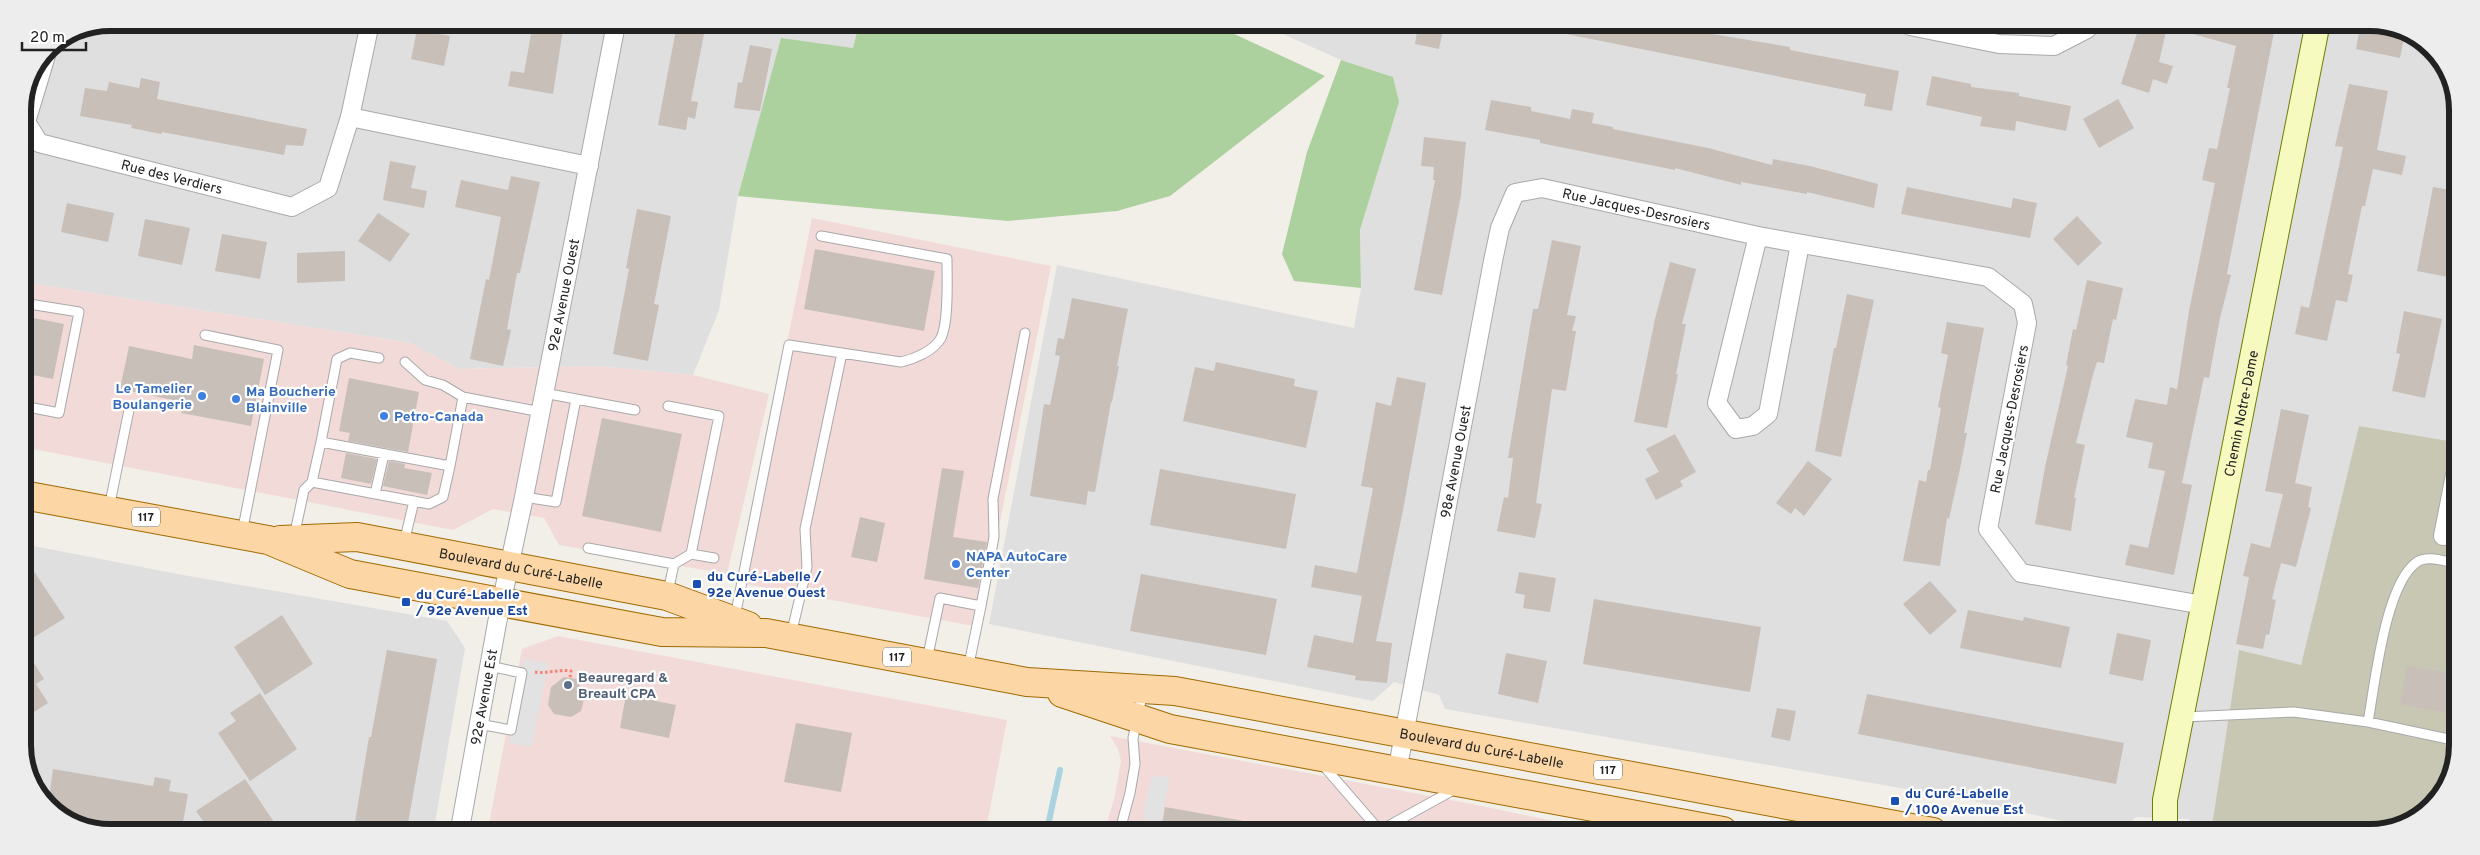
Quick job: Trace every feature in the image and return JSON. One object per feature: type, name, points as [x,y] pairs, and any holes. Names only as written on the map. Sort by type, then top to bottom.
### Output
[{"type":"main road","name":"Boulevard du Curé-Labelle","points":[[31,496],[284,543],[357,538],[403,546],[668,596],[733,626],[778,635],[1027,682],[1175,690],[1404,732],[1810,820],[1845,823]]},
{"type":"main road","name":"Boulevard du Curé-Labelle","points":[[284,543],[350,574],[662,632],[733,626]]},
{"type":"main road","name":"Boulevard du Curé-Labelle","points":[[1027,682],[1170,729],[1684,824]]},
{"type":"street","name":"Rue des Verdiers","points":[[31,130],[39,144],[292,206],[328,188],[350,117],[368,31]]},
{"type":"street","name":"92e Avenue Ouest","points":[[510,567],[615,31]]},
{"type":"street","points":[[1935,31],[1999,44],[2054,46],[2082,31]]},
{"type":"street","name":"Chemin Notre-Dame","points":[[2165,824],[2165,800],[2316,31]]},
{"type":"street","name":"Rue des Verdiers","points":[[32,102],[41,74]]},
{"type":"street","points":[[350,117],[589,166]]},
{"type":"street","name":"Rue Jacques-Desrosiers","points":[[1515,193],[1542,188],[1758,236],[1988,277],[2023,304],[2027,324],[1988,529],[2021,573],[2204,605]]},
{"type":"street","name":"98e Avenue Ouest","points":[[1404,732],[1493,261],[1500,228],[1515,193]]},
{"type":"street","points":[[1758,236],[1717,403],[1736,429],[1753,426],[1768,414],[1800,244]]},
{"type":"street","points":[[2443,536],[2449,506]]},
{"type":"street","name":"92e Avenue Est","points":[[461,824],[489,666],[510,567]]},
{"type":"street","points":[[1397,772],[1404,732]]},
{"type":"street","name":"Chemin Notre-Dame","points":[[2154,824],[2165,800]]},
{"type":"lane","points":[[733,626],[789,345],[901,362],[911,360],[933,346],[941,338],[944,327],[947,259],[821,236]]},
{"type":"lane","points":[[31,304],[78,312],[59,413],[31,408]]},
{"type":"lane","points":[[968,671],[994,537],[994,500],[1025,333]]},
{"type":"lane","points":[[205,335],[278,350],[241,535]]},
{"type":"lane","points":[[284,543],[304,490],[312,482],[337,359],[350,353],[379,358]]},
{"type":"lane","points":[[778,635],[807,566],[805,529],[842,353]]},
{"type":"lane","points":[[405,362],[425,380],[443,385],[463,397],[541,412]]},
{"type":"lane","points":[[544,392],[635,410]]},
{"type":"lane","points":[[312,482],[429,504],[443,497],[463,397]]},
{"type":"lane","points":[[524,497],[556,502],[576,398]]},
{"type":"lane","points":[[668,406],[719,416],[691,554]]},
{"type":"lane","points":[[109,511],[130,410]]},
{"type":"lane","points":[[321,442],[450,466]]},
{"type":"lane","points":[[375,494],[384,454]]},
{"type":"lane","points":[[403,546],[414,502]]},
{"type":"lane","points":[[588,548],[674,564],[691,554],[714,558]]},
{"type":"lane","points":[[2368,722],[2384,632],[2402,577],[2418,561],[2432,558],[2449,562]]},
{"type":"lane","points":[[668,596],[674,564]]},
{"type":"lane","points":[[926,663],[940,598],[980,606]]},
{"type":"lane","points":[[479,724],[511,730],[522,673],[489,666]]},
{"type":"lane","points":[[1123,824],[1135,764],[1133,738],[1144,689]]},
{"type":"lane","points":[[2181,717],[2294,712],[2368,722],[2449,739]]},
{"type":"lane","points":[[1315,756],[1376,824]]},
{"type":"lane","points":[[1392,824],[1463,784]]},
{"type":"path","points":[[546,674],[558,669],[571,671],[570,678]]},
{"type":"shaded area","points":[[110,31],[857,31],[853,48],[781,39],[738,196],[719,310],[693,375],[596,366],[458,369],[411,343],[31,283],[31,110],[37,80],[54,54],[80,37]]},
{"type":"shaded area","points":[[1282,31],[2370,31],[2395,35],[2405,39],[2426,54],[2443,80],[2449,105],[2449,441],[2359,426],[2301,665],[2239,650],[2212,824],[2190,824],[2189,819],[2136,817],[2129,824],[2075,824],[1964,799],[1445,709],[1439,695],[1394,682],[1373,701],[989,624],[1057,265],[1354,328],[1361,288],[1360,230],[1398,102],[1393,77],[1341,60],[1283,34]]},
{"type":"shaded area","points":[[812,218],[1051,266],[979,627],[739,583]]},
{"type":"shaded area","points":[[31,283],[411,343],[458,369],[596,366],[693,375],[769,394],[727,574],[559,545],[544,518],[493,509],[453,530],[31,449]]},
{"type":"shaded area","points":[[2359,426],[2449,441],[2449,744],[2445,770],[2426,801],[2405,816],[2395,820],[2370,824],[2212,824],[2239,650],[2301,665]]},
{"type":"shaded area","points":[[31,546],[183,575],[447,621],[465,648],[435,824],[110,824],[95,822],[85,820],[71,813],[54,801],[35,770],[31,750]]},
{"type":"shaded area","points":[[558,636],[1007,720],[987,824],[489,824],[522,649]]},
{"type":"shaded area","points":[[524,659],[548,663],[532,747],[509,743]]},
{"type":"shaded area","points":[[1110,736],[1568,824],[1107,824],[1115,795],[1121,761],[1118,749]]},
{"type":"shaded area","points":[[1152,776],[1170,777],[1161,822],[1142,819]]},
{"type":"green space","points":[[857,31],[1228,31],[1325,76],[1170,196],[1117,211],[1008,221],[738,196],[781,38],[853,48]]},
{"type":"green space","points":[[1341,60],[1393,77],[1399,102],[1360,230],[1361,288],[1294,281],[1282,254],[1307,152]]},
{"type":"building","points":[[417,31],[450,36],[444,66],[411,59]]},
{"type":"building","points":[[532,31],[563,31],[553,94],[508,86],[511,71],[524,73]]},
{"type":"building","points":[[676,31],[705,31],[691,101],[698,102],[695,119],[688,117],[686,130],[658,125]]},
{"type":"building","points":[[1417,31],[1443,31],[1439,49],[1415,44]]},
{"type":"building","points":[[1566,31],[1695,31],[1790,47],[1790,50],[1899,71],[1892,111],[1864,106],[1866,94],[1566,34]]},
{"type":"building","points":[[2138,31],[2166,31],[2159,62],[2173,66],[2167,84],[2153,79],[2149,93],[2121,84]]},
{"type":"building","points":[[2274,31],[2227,274],[2231,275],[2220,318],[2209,378],[2204,377],[2182,483],[2192,485],[2174,575],[2125,565],[2130,544],[2148,548],[2165,471],[2148,468],[2153,443],[2126,437],[2135,399],[2167,405],[2170,387],[2177,389],[2189,311],[2215,183],[2202,180],[2209,148],[2217,149],[2230,88],[2227,88],[2236,46],[2186,32]]},
{"type":"building","points":[[2359,31],[2380,32],[2404,39],[2400,58],[2356,49]]},
{"type":"building","points":[[750,45],[772,49],[760,111],[734,108],[738,82],[742,83]]},
{"type":"building","points":[[1932,76],[1971,84],[1971,87],[2019,93],[2019,96],[2071,106],[2066,131],[2016,121],[2015,131],[1980,126],[1982,117],[1926,105]]},
{"type":"building","points":[[141,78],[160,82],[157,99],[307,129],[303,146],[286,145],[284,155],[162,132],[161,134],[131,128],[132,125],[80,116],[85,88],[107,91],[109,82],[139,88]]},
{"type":"building","points":[[2349,84],[2388,91],[2377,150],[2406,156],[2402,175],[2373,169],[2365,206],[2362,206],[2348,274],[2353,275],[2347,302],[2336,300],[2327,341],[2295,334],[2301,306],[2309,308],[2343,147],[2335,146]]},
{"type":"building","points":[[2118,99],[2134,128],[2099,148],[2083,119]]},
{"type":"building","points":[[1491,100],[1531,107],[1531,111],[1570,119],[1572,109],[1594,113],[1592,123],[1613,127],[1613,129],[1708,148],[1772,165],[1773,159],[1810,166],[1878,184],[1874,208],[1807,192],[1807,194],[1741,182],[1741,185],[1675,168],[1675,170],[1540,143],[1540,140],[1485,130]]},
{"type":"building","points":[[1424,137],[1466,142],[1461,195],[1442,295],[1414,290],[1435,180],[1433,180],[1434,167],[1421,166]]},
{"type":"building","points":[[390,161],[416,166],[411,188],[427,191],[424,208],[383,200]]},
{"type":"building","points":[[511,176],[540,182],[520,273],[517,273],[507,329],[511,330],[503,366],[470,359],[486,279],[489,280],[501,217],[455,207],[461,180],[508,190]]},
{"type":"building","points":[[1907,187],[2011,208],[2013,198],[2037,203],[2030,238],[1901,214]]},
{"type":"building","points":[[2433,187],[2449,190],[2448,277],[2417,271]]},
{"type":"building","points":[[67,203],[114,213],[108,242],[61,232]]},
{"type":"building","points":[[637,209],[671,216],[654,304],[659,305],[648,361],[613,354],[629,269],[626,268]]},
{"type":"building","points":[[378,213],[410,234],[390,262],[358,241]]},
{"type":"building","points":[[2077,216],[2102,243],[2078,266],[2053,239]]},
{"type":"building","points":[[145,219],[190,228],[182,265],[138,256]]},
{"type":"building","points":[[222,234],[267,242],[260,279],[215,271]]},
{"type":"building","points":[[1552,240],[1581,246],[1567,315],[1576,316],[1572,331],[1576,331],[1566,391],[1552,389],[1536,503],[1542,504],[1535,538],[1497,531],[1504,497],[1508,498],[1513,458],[1508,458],[1533,309],[1538,309]]},
{"type":"building","points":[[815,249],[935,271],[924,331],[804,309]]},
{"type":"building","points":[[345,251],[345,281],[297,283],[297,253]]},
{"type":"building","points":[[1670,262],[1696,269],[1682,324],[1686,324],[1667,428],[1634,422],[1655,319]]},
{"type":"building","points":[[2087,280],[2123,288],[2116,320],[2113,319],[2104,363],[2097,362],[2094,371],[2076,443],[2085,445],[2074,498],[2076,498],[2071,531],[2035,524],[2045,467],[2068,366],[2066,365],[2073,329],[2076,330]]},
{"type":"building","points":[[1847,294],[1874,300],[1841,457],[1815,451],[1834,348],[1836,348]]},
{"type":"building","points":[[1072,298],[1128,309],[1095,492],[1088,491],[1086,505],[1030,496],[1044,404],[1050,405],[1060,356],[1055,355],[1058,338],[1064,339]]},
{"type":"building","points":[[2404,311],[2442,319],[2425,398],[2392,391],[2400,354],[2396,353]]},
{"type":"building","points":[[31,318],[64,324],[53,379],[31,375]]},
{"type":"building","points":[[1947,322],[1984,328],[1964,433],[1967,433],[1949,519],[1947,518],[1940,566],[1903,561],[1919,480],[1926,482],[1928,470],[1930,470],[1941,408],[1938,407],[1948,355],[1941,353]]},
{"type":"building","points":[[194,345],[264,359],[251,426],[181,413],[183,402],[120,389],[129,346],[192,359]]},
{"type":"building","points":[[1216,362],[1295,379],[1294,386],[1318,391],[1306,448],[1183,421],[1195,367],[1214,371]]},
{"type":"building","points":[[1397,377],[1426,383],[1403,510],[1376,641],[1392,643],[1387,683],[1355,680],[1356,676],[1307,667],[1314,635],[1353,643],[1362,596],[1311,587],[1315,565],[1357,573],[1373,488],[1361,486],[1376,402],[1391,406]]},
{"type":"building","points":[[349,378],[419,392],[408,452],[348,441],[350,433],[339,431]]},
{"type":"building","points":[[2281,409],[2309,415],[2295,483],[2312,487],[2308,507],[2311,508],[2296,567],[2281,563],[2272,599],[2276,600],[2269,635],[2266,634],[2263,649],[2236,644],[2249,577],[2243,576],[2251,543],[2270,548],[2283,494],[2265,491]]},
{"type":"building","points":[[602,418],[682,434],[661,532],[582,516]]},
{"type":"building","points":[[1675,434],[1696,472],[1680,481],[1683,486],[1656,500],[1645,479],[1659,472],[1646,449]]},
{"type":"building","points":[[346,453],[377,459],[371,484],[341,478]]},
{"type":"building","points":[[389,461],[405,464],[404,468],[432,473],[427,495],[383,486]]},
{"type":"building","points":[[1808,461],[1832,479],[1804,516],[1795,508],[1791,514],[1776,503]]},
{"type":"building","points":[[942,468],[964,471],[953,537],[987,542],[978,588],[924,579]]},
{"type":"building","points":[[1160,469],[1296,494],[1286,549],[1150,525]]},
{"type":"building","points":[[860,517],[885,523],[877,562],[851,557]]},
{"type":"building","points":[[31,567],[65,618],[31,639]]},
{"type":"building","points":[[1519,572],[1556,578],[1550,612],[1523,608],[1525,595],[1515,593]]},
{"type":"building","points":[[1141,574],[1277,599],[1266,655],[1130,631]]},
{"type":"building","points":[[1930,581],[1957,611],[1930,635],[1903,604]]},
{"type":"building","points":[[1594,599],[1761,627],[1750,692],[1583,664]]},
{"type":"building","points":[[1968,610],[2023,621],[2024,617],[2070,627],[2061,668],[1960,648]]},
{"type":"building","points":[[282,615],[313,664],[265,695],[234,647]]},
{"type":"building","points":[[2117,633],[2151,640],[2143,681],[2109,674]]},
{"type":"building","points":[[387,650],[437,659],[408,824],[355,824],[369,737],[371,737]]},
{"type":"building","points":[[1506,653],[1547,661],[1538,703],[1498,694]]},
{"type":"building","points":[[31,659],[44,679],[36,684],[48,703],[31,714]]},
{"type":"building","points":[[2407,665],[2449,673],[2449,713],[2400,704]]},
{"type":"building","points":[[564,677],[576,679],[585,695],[581,711],[571,717],[554,714],[548,705],[551,687]]},
{"type":"building","points":[[260,693],[297,749],[250,781],[218,733],[236,721],[230,713]]},
{"type":"building","points":[[1867,694],[2124,743],[2116,784],[1858,734]]},
{"type":"building","points":[[626,695],[676,705],[669,738],[620,728]]},
{"type":"building","points":[[1777,708],[1796,711],[1790,741],[1771,737]]},
{"type":"building","points":[[796,723],[852,733],[841,792],[784,782]]},
{"type":"building","points":[[53,769],[153,786],[155,777],[171,780],[169,791],[188,794],[183,824],[110,824],[85,820],[62,807],[49,795]]},
{"type":"building","points":[[245,779],[275,824],[205,824],[196,811]]},
{"type":"building","points":[[1165,807],[1244,821],[1244,824],[1162,824]]},
{"type":"waterway","points":[[1048,824],[1060,770]]},
{"type":"place","name":"Le Tamelier Boulangerie","points":[[202,396]]},
{"type":"place","name":"Ma Boucherie Blainville","points":[[236,399]]},
{"type":"place","name":"Petro-Canada","points":[[384,416]]},
{"type":"place","name":"NAPA AutoCare Center","points":[[956,564]]},
{"type":"place","name":"du Curé-Labelle / 92e Avenue Ouest","points":[[697,584]]},
{"type":"place","name":"du Curé-Labelle / 92e Avenue Est","points":[[406,602]]},
{"type":"place","name":"Beauregard & Breault CPA","points":[[568,685]]},
{"type":"place","name":"du Curé-Labelle / 100e Avenue Est","points":[[1895,801]]}]
